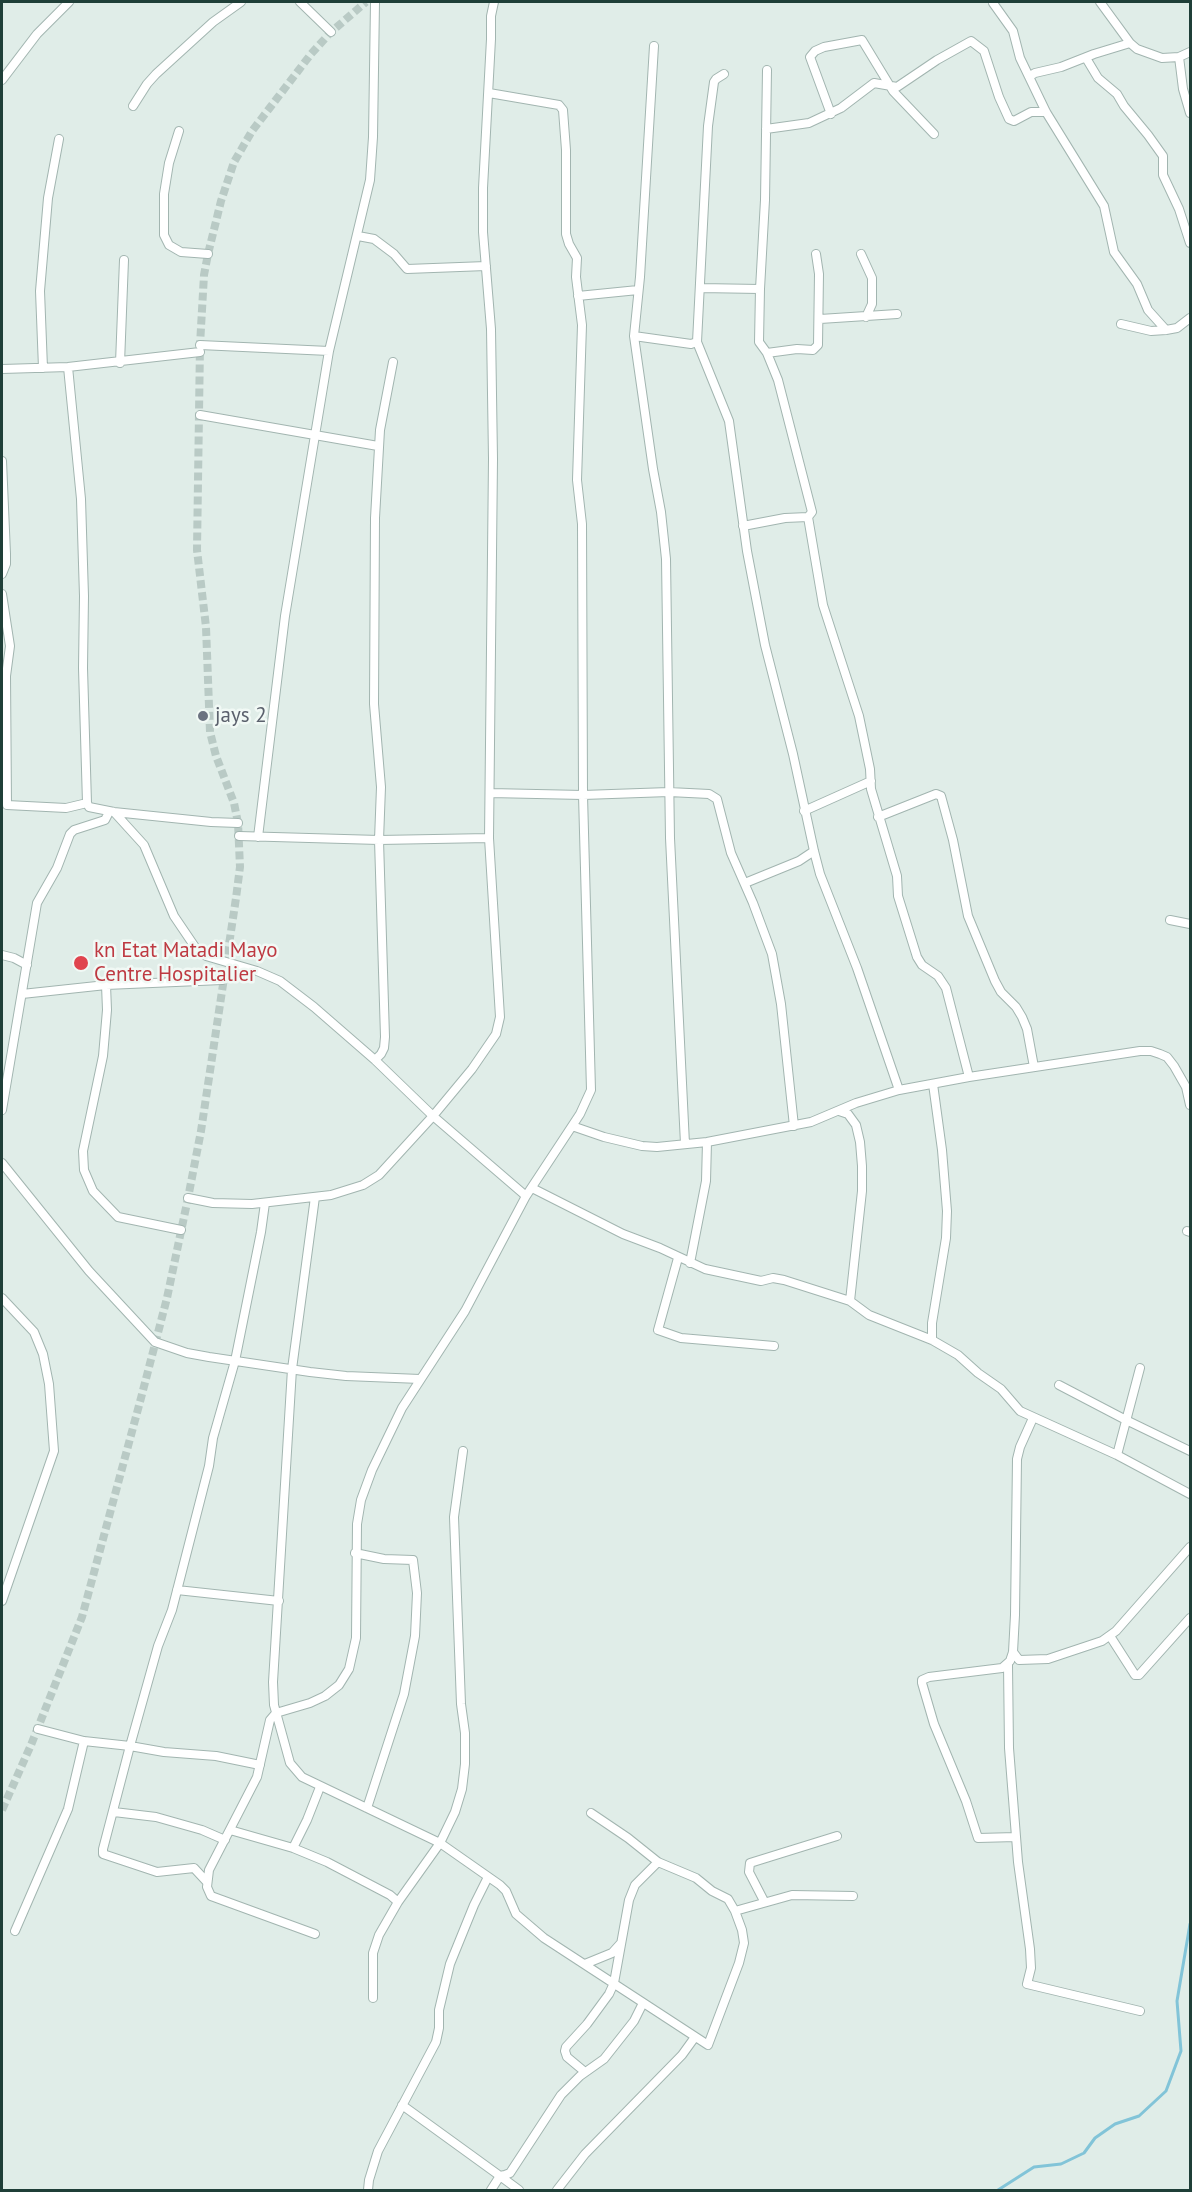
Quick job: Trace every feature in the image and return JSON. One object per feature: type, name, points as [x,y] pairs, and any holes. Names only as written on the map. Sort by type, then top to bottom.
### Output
[{"type":"street","points":[[2,80],[37,34],[69,2]]},
{"type":"street","points":[[133,106],[156,74],[213,22],[241,2]]},
{"type":"street","points":[[300,2],[331,32]]},
{"type":"street","points":[[258,837],[285,616],[329,351],[370,180],[375,2]]},
{"type":"street","points":[[188,1198],[233,1205],[315,1197],[347,1191],[379,1175],[433,1116],[491,1044],[498,1026],[497,956],[489,838],[493,459],[491,329],[483,188],[491,16],[494,2]]},
{"type":"street","points":[[1100,2],[1137,50],[1162,58],[1179,57],[1191,52]]},
{"type":"street","points":[[993,3],[1010,25],[1020,58],[1046,112],[1104,206],[1114,252],[1137,284],[1148,310],[1166,330]]},
{"type":"street","points":[[831,114],[810,59],[815,51],[839,43],[862,40],[890,86],[934,134]]},
{"type":"street","points":[[766,129],[809,123],[831,114],[874,83],[900,85],[971,41],[984,51],[1003,109],[1009,119],[1014,121],[1031,112],[1046,112]]},
{"type":"street","points":[[1030,76],[1130,43]]},
{"type":"street","points":[[654,46],[634,336],[666,551],[671,876],[685,1144]]},
{"type":"street","points":[[1179,57],[1183,89],[1191,113]]},
{"type":"street","points":[[1086,58],[1098,78],[1118,94],[1124,106],[1163,156],[1163,175],[1175,199],[1191,243]]},
{"type":"street","points":[[767,70],[765,200],[759,342],[767,353],[778,380],[804,475],[812,512],[808,517],[823,605],[860,716],[871,789],[897,876],[898,896],[914,949],[922,965],[938,976],[946,988],[969,1077]]},
{"type":"street","points":[[724,74],[716,79],[708,126],[697,342],[729,421],[743,526],[765,645],[793,754],[814,851],[898,1090]]},
{"type":"street","points":[[315,1934],[220,1901],[210,1894],[207,1882],[209,1870],[257,1777],[270,1720],[276,1713],[325,1696],[339,1685],[353,1661],[356,1638],[357,1524],[361,1500],[372,1470],[385,1439],[420,1379],[465,1311],[526,1196],[589,1097],[592,1077],[583,795],[582,546],[577,480],[582,325],[578,296],[577,258],[566,234],[566,150],[563,109],[559,105],[489,93]]},
{"type":"street","points":[[179,131],[168,164],[164,194],[164,235],[169,245],[181,252],[208,254]]},
{"type":"street","points":[[43,368],[40,291],[48,198],[59,140]]},
{"type":"street","points":[[358,236],[374,239],[407,269],[486,266]]},
{"type":"street","points":[[767,353],[797,349],[813,350],[818,345],[820,319],[816,254]]},
{"type":"street","points":[[861,254],[872,278],[873,297],[867,317]]},
{"type":"street","points":[[120,363],[124,260]]},
{"type":"street","points":[[700,288],[760,289]]},
{"type":"street","points":[[578,296],[638,290]]},
{"type":"street","points":[[820,319],[897,314]]},
{"type":"street","points":[[1121,324],[1151,331],[1166,330],[1177,328],[1191,318]]},
{"type":"street","points":[[634,336],[691,344],[697,342]]},
{"type":"street","points":[[2,369],[120,363],[200,349],[329,351]]},
{"type":"street","points":[[375,1060],[384,1048],[385,1037],[379,840],[381,787],[374,682],[375,518],[378,446],[393,362]]},
{"type":"street","points":[[68,367],[81,499],[87,803],[89,807],[112,812],[238,823]]},
{"type":"street","points":[[200,415],[378,446]]},
{"type":"street","points":[[2,461],[6,554],[6,564],[2,574]]},
{"type":"street","points":[[743,526],[785,518],[808,517]]},
{"type":"street","points":[[2,594],[10,646],[6,676],[7,805],[66,808],[87,803]]},
{"type":"street","points":[[804,811],[871,781]]},
{"type":"street","points":[[490,793],[583,795],[669,792],[709,794],[717,799],[731,853],[766,934],[776,976],[794,1126]]},
{"type":"street","points":[[878,818],[936,794],[941,796],[953,840],[968,916],[1001,993],[1022,1017],[1027,1029],[1034,1067]]},
{"type":"street","points":[[2,1110],[35,910],[40,896],[57,868],[70,834],[74,830],[105,820],[112,812]]},
{"type":"street","points":[[112,812],[144,845],[174,916],[195,947],[206,956],[257,971],[280,981],[375,1060],[433,1116],[526,1196]]},
{"type":"street","points":[[239,836],[379,840],[489,838]]},
{"type":"street","points":[[745,883],[800,861],[814,851]]},
{"type":"street","points":[[1170,920],[1191,924]]},
{"type":"street","points":[[2,955],[27,965]]},
{"type":"street","points":[[22,994],[106,985],[222,980]]},
{"type":"street","points":[[106,985],[107,1010],[103,1056],[82,1151],[84,1170],[93,1191],[118,1217],[181,1230]]},
{"type":"street","points":[[572,1126],[642,1146],[707,1142],[811,1122],[898,1090],[969,1077],[1151,1051],[1167,1058],[1174,1066],[1186,1087],[1191,1106]]},
{"type":"street","points":[[932,1340],[932,1323],[946,1238],[947,1211],[933,1084]]},
{"type":"street","points":[[839,1111],[848,1114],[856,1125],[861,1158],[862,1191],[850,1301]]},
{"type":"street","points":[[690,1263],[706,1181],[707,1142]]},
{"type":"street","points":[[2,1163],[89,1271],[155,1342],[187,1353],[292,1369],[346,1376],[420,1379]]},
{"type":"street","points":[[532,1188],[590,1218],[705,1269],[761,1281],[772,1278],[784,1280],[850,1301],[869,1315],[932,1340],[958,1355],[1001,1389],[1020,1411],[1116,1455],[1191,1494]]},
{"type":"street","points":[[315,1197],[292,1369],[272,1694],[290,1763],[302,1777],[320,1787],[440,1843],[506,1891],[511,1906],[544,1938],[708,2045],[739,1963],[744,1937],[735,1911],[728,1899],[712,1891],[696,1878],[658,1862],[591,1813]]},
{"type":"street","points":[[207,1882],[194,1868],[157,1872],[106,1856],[103,1849],[158,1646],[172,1610],[209,1466],[216,1423],[235,1361],[265,1203]]},
{"type":"street","points":[[678,1258],[658,1330],[681,1338],[774,1346]]},
{"type":"street","points":[[2,1298],[34,1332],[43,1354],[49,1384],[54,1451],[2,1601]]},
{"type":"street","points":[[1116,1455],[1140,1368]]},
{"type":"street","points":[[1059,1385],[1191,1451]]},
{"type":"street","points":[[1033,1418],[1017,1459],[1013,1652],[1008,1665],[1009,1748],[1016,1837],[1030,1949],[1031,1968],[1027,1984],[1140,2011]]},
{"type":"street","points":[[373,1998],[373,1953],[379,1935],[398,1902],[440,1843],[462,1789],[465,1764],[454,1517],[463,1451]]},
{"type":"street","points":[[1013,1652],[1019,1660],[1048,1659],[1095,1644],[1110,1636],[1191,1547]]},
{"type":"street","points":[[356,1553],[413,1560],[417,1593],[415,1636],[404,1694],[367,1808]]},
{"type":"street","points":[[177,1590],[279,1601]]},
{"type":"street","points":[[1110,1636],[1136,1675],[1139,1675],[1191,1618]]},
{"type":"street","points":[[1008,1665],[996,1670],[924,1678],[922,1683],[934,1724],[966,1801],[978,1838],[1016,1837]]},
{"type":"street","points":[[38,1729],[84,1741],[164,1752],[216,1755],[260,1765]]},
{"type":"street","points":[[15,1931],[68,1809],[84,1741]]},
{"type":"street","points":[[293,1848],[308,1820],[320,1787]]},
{"type":"street","points":[[114,1812],[156,1817],[202,1830],[225,1840]]},
{"type":"street","points":[[231,1830],[293,1848],[327,1862],[390,1895],[398,1902]]},
{"type":"street","points":[[764,1901],[749,1872],[750,1863],[837,1836]]},
{"type":"street","points":[[585,2072],[567,2057],[566,2047],[601,2006],[614,1983],[624,1919],[632,1892],[635,1885],[658,1862]]},
{"type":"street","points":[[368,2190],[378,2151],[436,2042],[439,2010],[450,1964],[474,1905],[489,1877]]},
{"type":"street","points":[[735,1911],[792,1895],[853,1896]]},
{"type":"street","points":[[585,1964],[612,1953],[622,1942]]},
{"type":"street","points":[[491,2190],[500,2176],[510,2173],[555,2103],[585,2072],[604,2059],[634,2020],[643,2002]]},
{"type":"street","points":[[557,2190],[585,2154],[682,2055],[695,2037]]},
{"type":"street","points":[[402,2105],[519,2190]]},
{"type":"waterway","points":[[998,2190],[1034,2167],[1061,2164],[1084,2153],[1095,2138],[1115,2124],[1139,2116],[1166,2091],[1181,2051],[1177,2001],[1190,1924]]},
{"type":"tunnel","points":[[2,1810],[31,1745],[82,1617],[167,1298],[201,1131],[236,898],[240,867],[238,823],[234,803],[216,756],[210,732],[206,627],[197,550],[200,345],[204,275],[208,254],[221,201],[234,162],[252,131],[311,54],[331,32],[366,2]]},
{"type":"place","name":"jays 2","points":[[203,716]]},
{"type":"place","name":"kn Etat Matadi Mayo Centre Hospitalier","points":[[81,963]]}]
